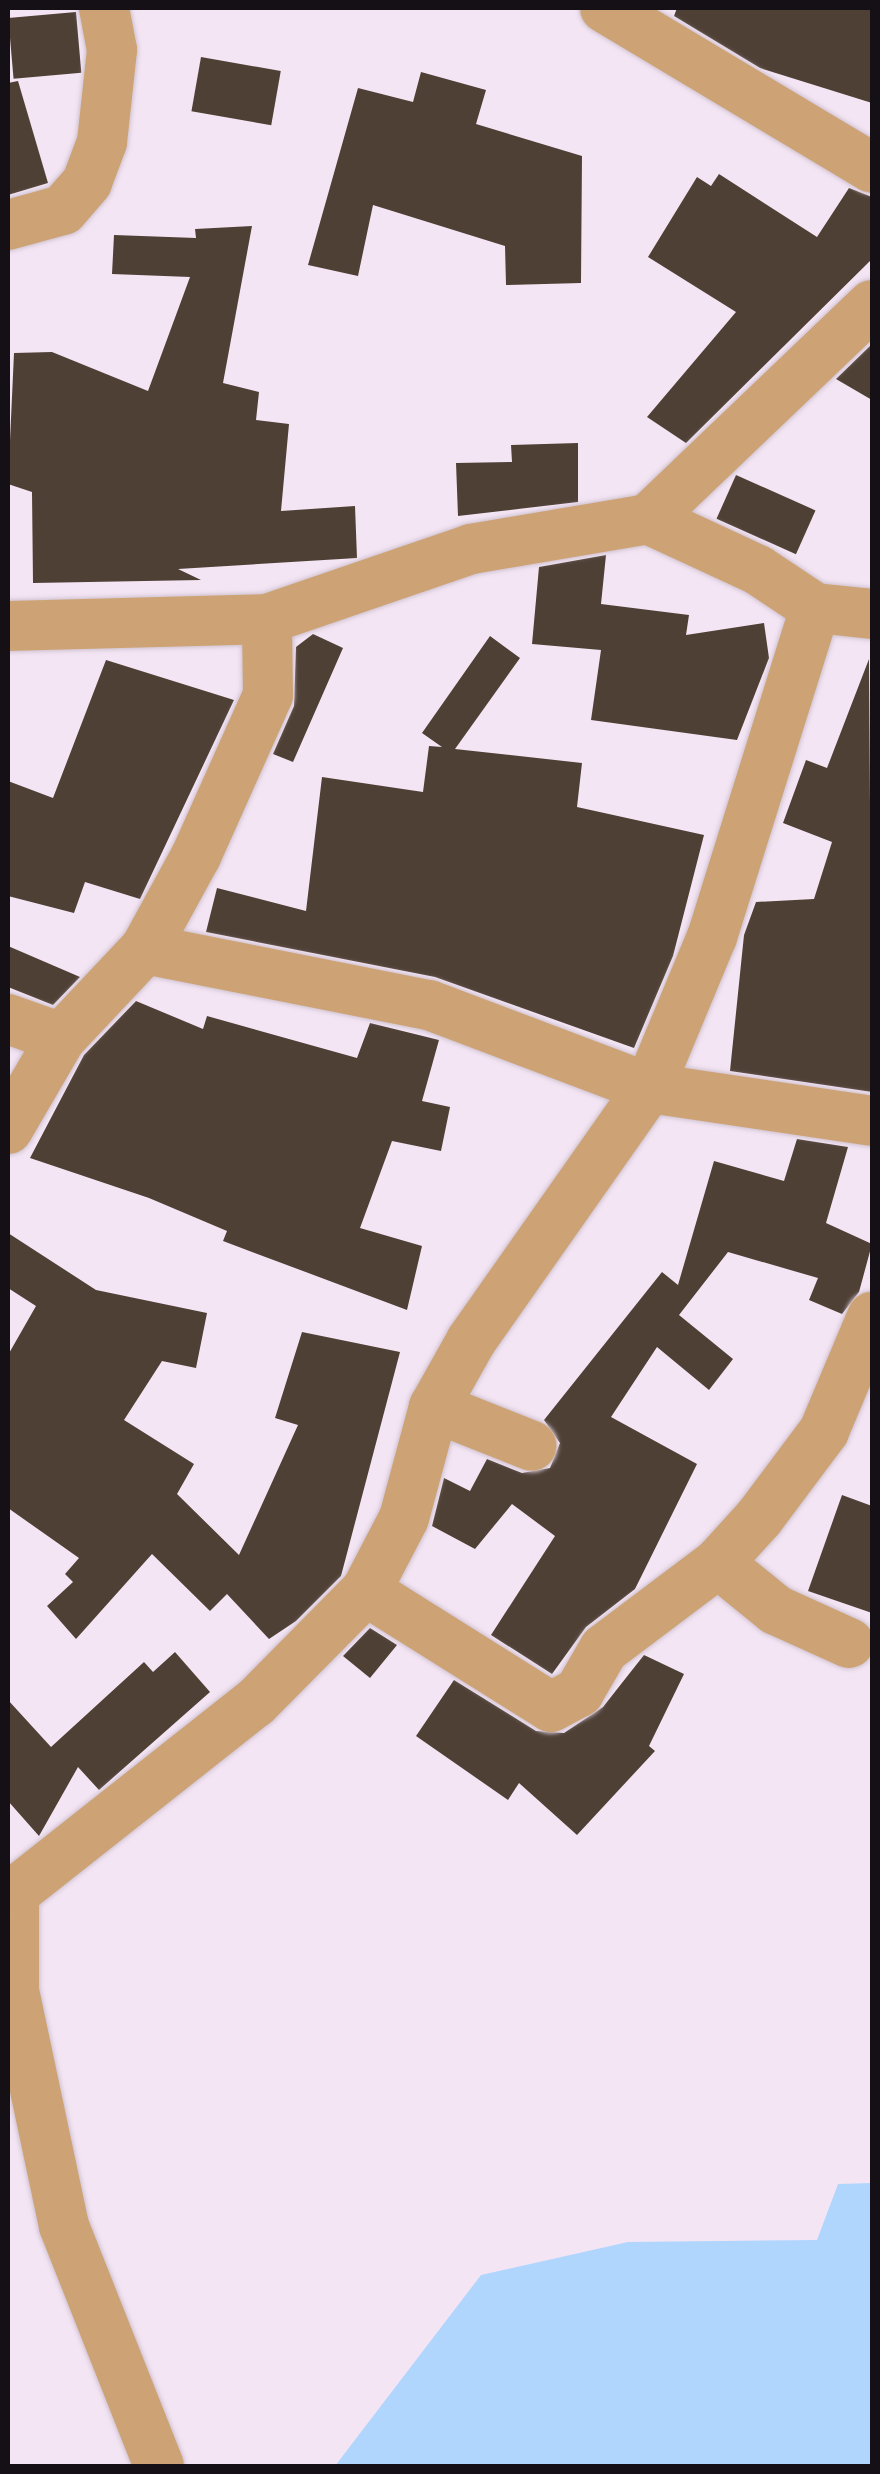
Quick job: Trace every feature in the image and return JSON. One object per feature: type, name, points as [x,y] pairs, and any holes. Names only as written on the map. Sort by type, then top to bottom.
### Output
[{"type":"street","points":[[8,224],[63,210],[86,182],[102,142],[112,50],[104,8]]},
{"type":"street","points":[[605,8],[872,168]]},
{"type":"street","points":[[648,520],[872,306]]},
{"type":"street","points":[[8,626],[267,619],[471,549],[648,520],[758,570],[815,608],[872,614]]},
{"type":"street","points":[[158,2466],[64,2226],[14,1991],[14,1893],[256,1704],[366,1591],[404,1518],[434,1407],[648,1088],[712,937],[815,608]]},
{"type":"street","points":[[8,1129],[61,1038],[144,949],[268,695],[267,619]]},
{"type":"street","points":[[144,949],[429,1005],[648,1088],[872,1121]]},
{"type":"street","points":[[8,1018],[61,1038]]},
{"type":"street","points":[[366,1591],[551,1707],[579,1692],[604,1648],[718,1563],[824,1432],[872,1317]]},
{"type":"street","points":[[434,1407],[532,1446]]},
{"type":"street","points":[[718,1563],[776,1610],[850,1643]]},
{"type":"water","points":[[872,2183],[872,2466],[335,2466],[481,2275],[628,2242],[817,2240],[838,2184]]},
{"type":"building","points":[[677,8],[872,8],[872,103],[760,68],[674,16]]},
{"type":"building","points":[[76,12],[81,73],[14,79],[8,18]]},
{"type":"building","points":[[201,57],[281,71],[271,125],[191,111]]},
{"type":"building","points":[[421,72],[486,90],[476,124],[582,156],[581,283],[506,285],[505,246],[373,205],[358,276],[308,265],[358,88],[413,102]]},
{"type":"building","points":[[18,81],[48,183],[8,195],[8,83]]},
{"type":"building","points":[[719,174],[817,237],[849,188],[872,197],[872,259],[686,443],[647,417],[736,312],[648,257],[697,177],[711,186]]},
{"type":"building","points":[[252,226],[223,383],[259,392],[256,420],[289,424],[281,511],[355,506],[357,558],[178,569],[201,580],[33,583],[32,492],[8,484],[14,353],[52,352],[148,391],[190,277],[112,274],[114,235],[196,238],[195,229]]},
{"type":"building","points":[[872,344],[872,400],[836,379]]},
{"type":"building","points":[[578,443],[578,502],[458,516],[456,463],[512,462],[511,445]]},
{"type":"building","points":[[736,475],[815,510],[796,554],[716,519]]},
{"type":"building","points":[[606,555],[601,604],[689,615],[686,635],[764,623],[769,658],[737,740],[591,720],[601,650],[532,644],[539,567]]},
{"type":"building","points":[[313,634],[343,648],[293,762],[273,754],[294,706],[296,647]]},
{"type":"building","points":[[490,636],[520,658],[455,749],[582,763],[577,807],[704,835],[673,956],[634,1048],[435,977],[206,932],[217,888],[306,911],[322,777],[423,792],[429,746],[442,747],[422,733]]},
{"type":"building","points":[[869,659],[872,1092],[730,1071],[744,935],[756,902],[814,899],[832,842],[783,823],[806,760],[827,768]]},
{"type":"building","points":[[106,660],[234,700],[140,899],[85,882],[74,913],[8,896],[8,781],[53,798]]},
{"type":"building","points":[[8,946],[80,977],[53,1005],[8,987]]},
{"type":"building","points":[[136,1001],[203,1029],[207,1016],[357,1058],[370,1023],[439,1040],[422,1101],[450,1107],[441,1151],[392,1141],[360,1228],[422,1246],[407,1310],[223,1241],[227,1231],[149,1198],[30,1158],[84,1055]]},
{"type":"building","points":[[797,1139],[848,1147],[826,1223],[872,1244],[859,1292],[842,1314],[809,1300],[818,1278],[728,1252],[679,1315],[733,1359],[709,1390],[657,1347],[611,1417],[697,1464],[635,1589],[586,1627],[552,1674],[491,1635],[555,1536],[512,1504],[475,1549],[432,1526],[444,1478],[470,1491],[487,1459],[522,1473],[550,1468],[560,1443],[544,1420],[662,1272],[678,1285],[714,1161],[784,1181]]},
{"type":"building","points":[[8,1233],[96,1290],[207,1313],[196,1368],[162,1361],[124,1420],[194,1464],[177,1494],[239,1555],[298,1425],[275,1418],[302,1332],[400,1352],[341,1576],[296,1621],[269,1639],[227,1594],[210,1611],[152,1554],[76,1639],[47,1606],[73,1582],[65,1574],[79,1558],[8,1508],[8,1355],[36,1306],[8,1288]]},
{"type":"building","points":[[842,1495],[872,1506],[872,1613],[808,1591]]},
{"type":"building","points":[[370,1628],[397,1645],[370,1678],[343,1656]]},
{"type":"building","points":[[175,1652],[210,1692],[99,1790],[78,1767],[39,1836],[8,1801],[8,1700],[51,1747],[144,1662],[153,1672]]},
{"type":"building","points":[[644,1655],[684,1674],[649,1746],[655,1751],[577,1835],[519,1783],[508,1800],[416,1736],[454,1680],[536,1731],[564,1733],[603,1707]]}]
